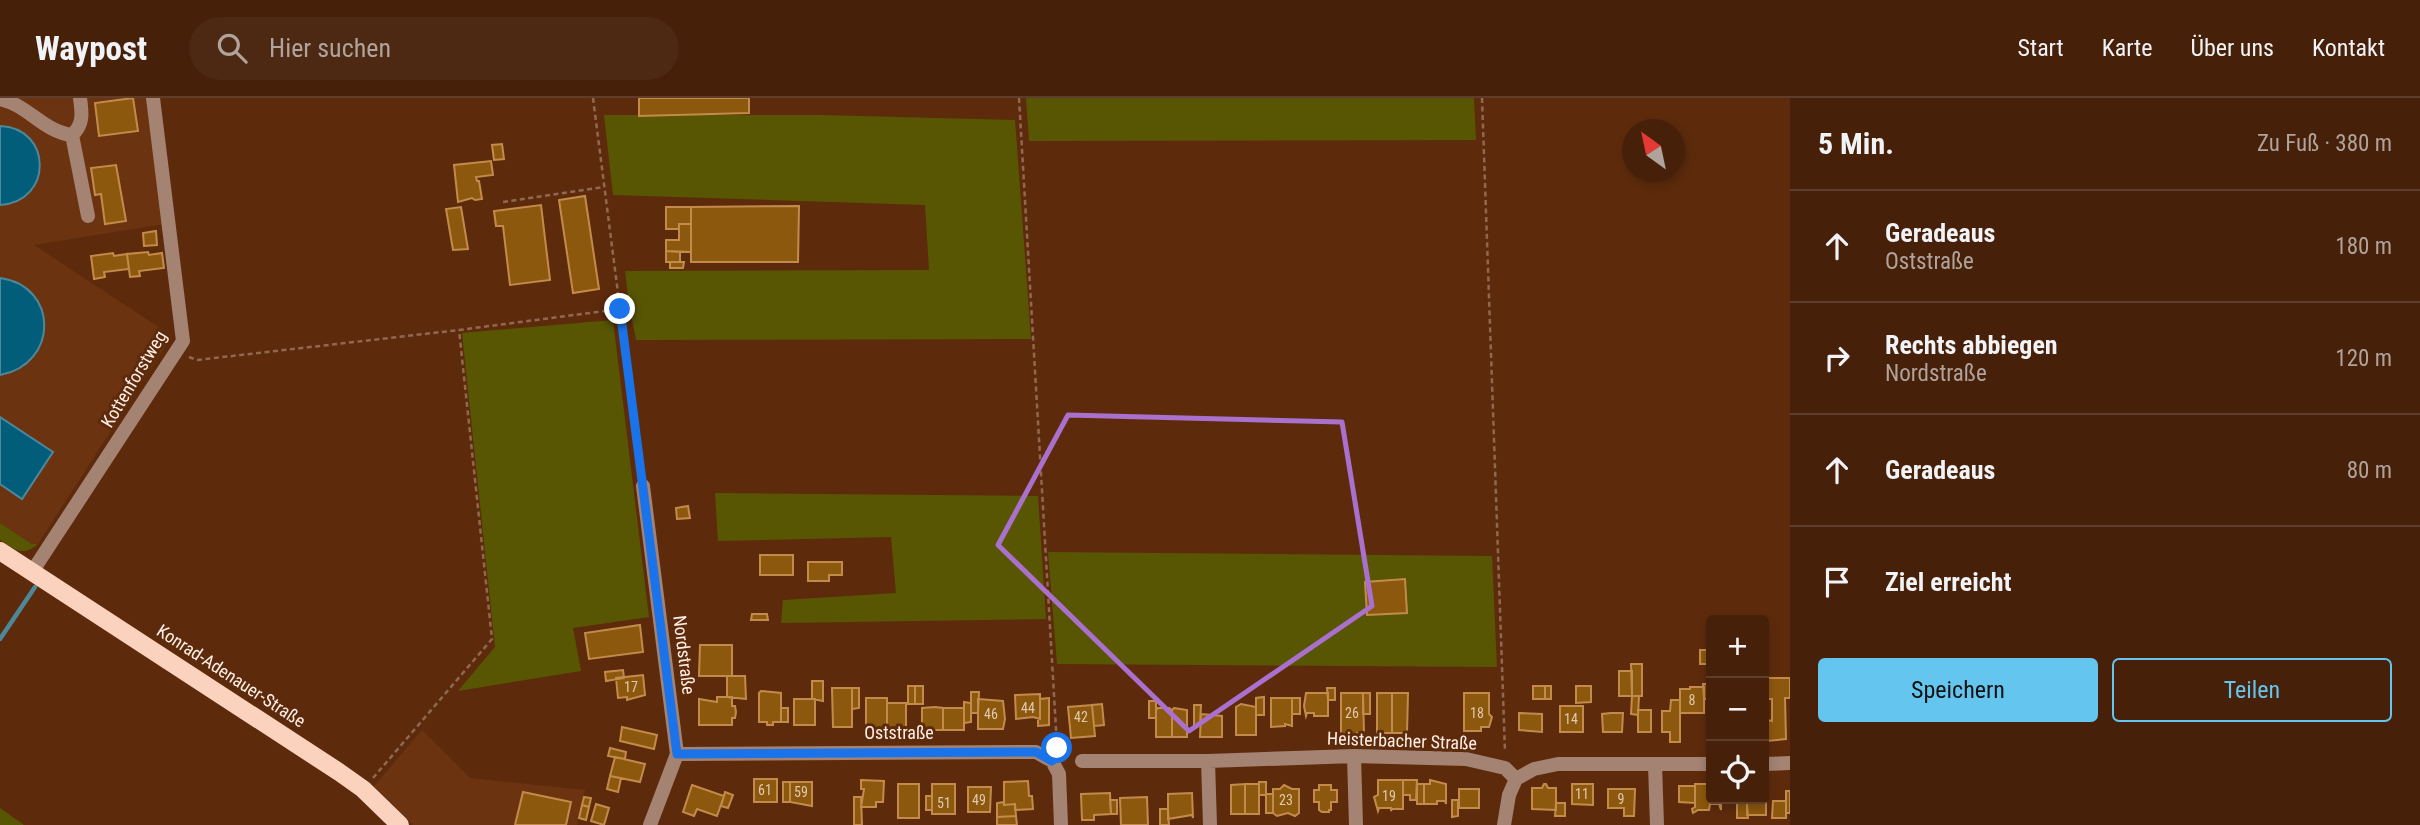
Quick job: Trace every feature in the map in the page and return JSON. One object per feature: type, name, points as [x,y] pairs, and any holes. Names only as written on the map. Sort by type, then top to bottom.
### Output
[{"type":"main road","name":"Konrad-Adenauer-Straße","points":[[0,551],[363,789],[400,825]]},
{"type":"street","points":[[0,99],[27,112],[60,134],[72,135],[79,129],[83,118],[80,98]]},
{"type":"street","name":"Kottenforstweg","points":[[32,572],[183,341],[153,98]]},
{"type":"street","points":[[72,135],[88,216]]},
{"type":"street","name":"Nordstraße","points":[[643,486],[677,754],[650,825]]},
{"type":"street","name":"Oststraße","points":[[677,754],[1036,752],[1052,761]]},
{"type":"street","points":[[1354,756],[1356,825]]},
{"type":"street","name":"Heisterbacher Straße","points":[[1082,761],[1208,761],[1354,756],[1466,759],[1505,768]]},
{"type":"street","points":[[1052,761],[1059,774],[1061,825]]},
{"type":"street","points":[[1208,761],[1210,825]]},
{"type":"street","points":[[1769,764],[1790,763]]},
{"type":"street","points":[[1504,825],[1508,795],[1516,779],[1534,769],[1558,764],[1706,764]]},
{"type":"street","points":[[1655,764],[1657,825]]},
{"type":"street","points":[[1505,768],[1516,779]]},
{"type":"path","points":[[593,98],[643,486]]},
{"type":"path","points":[[1019,98],[1057,748],[1052,761]]},
{"type":"path","points":[[1482,98],[1505,768]]},
{"type":"path","points":[[503,202],[604,187]]},
{"type":"path","points":[[176,353],[197,360],[620,309]]},
{"type":"path","points":[[363,789],[492,639],[459,330]]},
{"type":"highlighted area","points":[[1068,415],[1342,422],[1372,606],[1189,731],[998,545]]},
{"type":"shaded area","points":[[0,98],[147,98],[164,224],[34,245],[172,336],[38,544],[32,544],[0,523]]},
{"type":"shaded area","points":[[1026,98],[1474,98],[1476,140],[1029,141]]},
{"type":"shaded area","points":[[604,115],[820,115],[1015,120],[1031,339],[636,340],[625,271],[929,270],[925,205],[613,195]]},
{"type":"shaded area","points":[[613,320],[649,617],[573,628],[581,671],[458,691],[495,647],[462,333]]},
{"type":"shaded area","points":[[715,493],[1038,496],[1046,619],[781,623],[783,600],[896,593],[891,537],[718,541]]},
{"type":"shaded area","points":[[0,523],[32,544],[38,544],[23,551],[10,547],[0,540]]},
{"type":"shaded area","points":[[1048,552],[1492,556],[1497,667],[1057,664]]},
{"type":"shaded area","points":[[422,730],[470,778],[585,790],[577,825],[413,825],[374,786]]},
{"type":"shaded area","points":[[0,808],[24,825],[0,825]]},
{"type":"water","points":[[0,126],[17,130],[30,139],[37,151],[40,165],[30,192],[17,201],[0,205]]},
{"type":"water","points":[[0,278],[19,284],[33,295],[41,309],[44,325],[41,342],[33,356],[19,368],[0,375]]},
{"type":"water","points":[[0,417],[53,452],[22,499],[0,484]]},
{"type":"building","points":[[133,98],[138,131],[99,136],[95,103]]},
{"type":"building","points":[[639,98],[749,98],[749,113],[639,116]]},
{"type":"building","points":[[502,144],[504,159],[494,160],[492,145]]},
{"type":"building","points":[[491,161],[493,175],[476,177],[482,199],[472,198],[458,202],[454,165]]},
{"type":"building","points":[[116,165],[126,221],[105,224],[101,194],[95,195],[91,168]]},
{"type":"building","points":[[585,196],[599,289],[573,293],[559,200]]},
{"type":"building","points":[[541,205],[550,280],[510,285],[503,226],[496,226],[494,211]]},
{"type":"building","points":[[799,206],[798,262],[691,262],[691,207]]},
{"type":"building","points":[[461,207],[468,249],[453,250],[446,209]]},
{"type":"building","points":[[666,207],[691,207],[691,224],[679,224],[679,229],[666,229]]},
{"type":"building","points":[[679,224],[691,224],[691,252],[666,251],[666,240],[679,240]]},
{"type":"building","points":[[156,231],[157,245],[144,246],[143,233]]},
{"type":"building","points":[[666,251],[680,252],[680,262],[666,262]]},
{"type":"building","points":[[148,252],[149,255],[162,253],[164,268],[139,271],[140,276],[130,277],[127,254]]},
{"type":"building","points":[[113,253],[114,256],[127,254],[129,269],[104,272],[105,277],[94,279],[91,256]]},
{"type":"building","points":[[670,262],[684,262],[683,268],[670,268]]},
{"type":"building","points":[[688,506],[690,518],[677,519],[676,508]]},
{"type":"building","points":[[760,555],[793,555],[793,575],[760,575]]},
{"type":"building","points":[[808,562],[842,562],[842,575],[829,575],[829,581],[808,581]]},
{"type":"building","points":[[1405,579],[1407,613],[1367,615],[1365,582]]},
{"type":"building","points":[[752,614],[767,614],[768,620],[751,620]]},
{"type":"building","points":[[640,625],[643,652],[589,659],[585,633]]},
{"type":"building","points":[[700,645],[732,645],[732,676],[699,676]]},
{"type":"building","points":[[1700,650],[1706,650],[1706,664],[1700,664]]},
{"type":"building","points":[[1631,664],[1642,664],[1642,696],[1632,696]]},
{"type":"building","points":[[623,670],[624,678],[606,681],[605,672]]},
{"type":"building","points":[[1619,671],[1632,671],[1632,696],[1619,696]]},
{"type":"building","points":[[643,675],[645,695],[627,700],[627,697],[618,698],[616,678]]},
{"type":"building","points":[[727,676],[745,676],[746,699],[727,697]]},
{"type":"building","points":[[1769,678],[1790,678],[1790,698],[1785,698],[1786,739],[1769,741],[1772,699],[1769,699]]},
{"type":"building","points":[[812,681],[823,681],[823,701],[812,699]]},
{"type":"building","points":[[1703,684],[1706,684],[1706,699]]},
{"type":"building","points":[[908,686],[915,686],[915,704],[908,704]]},
{"type":"building","points":[[915,686],[923,686],[923,704],[915,704]]},
{"type":"building","points":[[1533,686],[1545,686],[1545,699],[1533,699]]},
{"type":"building","points":[[1545,686],[1551,686],[1551,699],[1545,699]]},
{"type":"building","points":[[1576,686],[1591,686],[1591,702],[1576,703]]},
{"type":"building","points":[[1704,687],[1704,713],[1680,713],[1680,689]]},
{"type":"building","points":[[832,688],[852,688],[852,727],[833,727]]},
{"type":"building","points":[[852,688],[859,688],[859,708],[852,709]]},
{"type":"building","points":[[1327,688],[1335,688],[1335,700],[1328,700]]},
{"type":"building","points":[[761,691],[781,693],[781,722],[767,725],[767,722],[759,722]]},
{"type":"building","points":[[971,692],[979,692],[978,713],[971,713]]},
{"type":"building","points":[[1306,693],[1328,693],[1328,716],[1307,713],[1306,716]]},
{"type":"building","points":[[1341,693],[1363,693],[1364,733],[1341,733]]},
{"type":"building","points":[[1363,693],[1370,693],[1370,714],[1363,714]]},
{"type":"building","points":[[1377,693],[1392,693],[1392,733],[1377,733]]},
{"type":"building","points":[[1392,693],[1408,693],[1407,733],[1392,733]]},
{"type":"building","points":[[1464,693],[1489,693],[1489,714],[1492,717],[1489,727],[1481,727],[1481,731],[1464,731]]},
{"type":"building","points":[[1040,694],[1040,719],[1016,719],[1015,695]]},
{"type":"building","points":[[1632,696],[1639,696],[1638,715],[1631,714]]},
{"type":"building","points":[[717,697],[732,697],[732,706],[735,706],[736,712],[732,725],[699,725],[699,699],[717,702]]},
{"type":"building","points":[[1264,697],[1264,715],[1256,715],[1256,698]]},
{"type":"building","points":[[866,698],[887,698],[887,728],[872,731],[872,728],[866,728]]},
{"type":"building","points":[[1049,698],[1049,725],[1038,726],[1040,699]]},
{"type":"building","points":[[1271,698],[1292,698],[1292,726],[1285,724],[1271,727]]},
{"type":"building","points":[[1292,698],[1300,698],[1300,714],[1292,714]]},
{"type":"building","points":[[794,699],[815,699],[815,725],[794,725]]},
{"type":"building","points":[[978,699],[1003,701],[1003,729],[978,729]]},
{"type":"building","points":[[1671,700],[1680,700],[1680,742],[1670,742],[1670,732],[1662,732],[1662,711],[1670,711]]},
{"type":"building","points":[[1149,701],[1156,701],[1156,718],[1149,718]]},
{"type":"building","points":[[964,702],[971,703],[971,722],[964,723]]},
{"type":"building","points":[[887,703],[906,703],[906,728],[887,728]]},
{"type":"building","points":[[1102,704],[1104,725],[1094,726],[1092,705]]},
{"type":"building","points":[[1241,704],[1256,707],[1256,735],[1236,735],[1236,707]]},
{"type":"building","points":[[1092,705],[1095,736],[1071,738],[1068,707]]},
{"type":"building","points":[[1194,705],[1201,705],[1200,725],[1194,725]]},
{"type":"building","points":[[1560,706],[1583,706],[1583,732],[1560,732]]},
{"type":"building","points":[[781,708],[788,708],[788,722],[781,722]]},
{"type":"building","points":[[922,708],[943,708],[943,730],[922,730]]},
{"type":"building","points":[[943,708],[964,708],[964,730],[943,730]]},
{"type":"building","points":[[1158,708],[1172,710],[1172,737],[1156,737]]},
{"type":"building","points":[[1174,708],[1187,710],[1187,737],[1172,737]]},
{"type":"building","points":[[1638,710],[1651,710],[1651,732],[1638,732]]},
{"type":"building","points":[[1519,713],[1542,714],[1542,732],[1519,730]]},
{"type":"building","points":[[1623,713],[1622,732],[1603,732],[1602,714]]},
{"type":"building","points":[[1201,714],[1222,716],[1222,737],[1200,737]]},
{"type":"building","points":[[622,727],[657,735],[654,749],[620,741]]},
{"type":"building","points":[[610,748],[626,752],[625,759],[608,756]]},
{"type":"building","points":[[615,757],[645,764],[640,782],[610,776]]},
{"type":"building","points":[[610,776],[621,778],[618,792],[607,789]]},
{"type":"building","points":[[754,779],[777,779],[777,802],[754,802]]},
{"type":"building","points":[[861,780],[884,781],[883,802],[876,802],[876,807],[861,807],[864,789],[861,789]]},
{"type":"building","points":[[1378,780],[1403,780],[1403,809],[1391,811],[1391,808],[1379,808],[1378,811],[1374,797],[1378,795]]},
{"type":"building","points":[[1403,780],[1417,780],[1416,800],[1410,800],[1410,795],[1403,795]]},
{"type":"building","points":[[1430,780],[1446,784],[1446,804],[1445,801],[1437,801],[1437,804],[1424,804],[1424,784],[1430,784]]},
{"type":"building","points":[[1028,781],[1033,809],[1015,810],[1015,804],[1004,805],[1004,782]]},
{"type":"building","points":[[783,782],[790,782],[790,802],[783,802]]},
{"type":"building","points":[[790,782],[812,782],[812,806],[790,802]]},
{"type":"building","points":[[1259,782],[1266,782],[1266,795],[1259,795]]},
{"type":"building","points":[[898,784],[919,784],[919,818],[898,818]]},
{"type":"building","points":[[932,784],[955,784],[955,814],[932,814]]},
{"type":"building","points":[[1245,784],[1259,784],[1259,814],[1245,814]]},
{"type":"building","points":[[1245,784],[1245,814],[1231,814],[1231,785]]},
{"type":"building","points":[[1417,784],[1424,784],[1424,804],[1417,804]]},
{"type":"building","points":[[1544,784],[1548,788],[1556,788],[1556,810],[1532,809],[1532,788],[1542,788]]},
{"type":"building","points":[[1572,784],[1593,784],[1593,805],[1572,804]]},
{"type":"building","points":[[1695,784],[1706,784],[1706,804],[1710,804],[1709,810],[1693,813],[1692,809],[1695,807]]},
{"type":"building","points":[[692,785],[724,796],[717,816],[697,809],[694,816],[683,812]]},
{"type":"building","points":[[1284,785],[1299,789],[1299,813],[1295,816],[1288,813],[1277,816],[1273,813],[1273,789],[1280,789]]},
{"type":"building","points":[[1319,785],[1331,785],[1331,790],[1337,790],[1337,802],[1331,802],[1329,812],[1319,810],[1319,802],[1314,802],[1314,790],[1319,790]]},
{"type":"building","points":[[1679,786],[1695,786],[1695,803],[1679,802]]},
{"type":"building","points":[[968,787],[991,787],[990,812],[968,812]]},
{"type":"building","points":[[1459,789],[1479,789],[1479,808],[1459,808]]},
{"type":"building","points":[[1608,789],[1635,789],[1634,816],[1624,816],[1624,808],[1608,808]]},
{"type":"building","points":[[1786,791],[1790,791],[1790,813],[1786,813]]},
{"type":"building","points":[[523,792],[571,802],[566,825],[515,825]]},
{"type":"building","points":[[725,792],[733,795],[728,808],[721,806]]},
{"type":"building","points":[[1110,793],[1111,814],[1094,815],[1094,820],[1082,820],[1081,794]]},
{"type":"building","points":[[1192,793],[1193,818],[1192,815],[1168,819],[1168,794]]},
{"type":"building","points":[[1266,794],[1273,794],[1273,813],[1266,813]]},
{"type":"building","points":[[926,796],[932,796],[932,810],[926,810]]},
{"type":"building","points":[[584,797],[591,798],[589,807],[582,805]]},
{"type":"building","points":[[854,797],[861,797],[862,825],[854,825]]},
{"type":"building","points":[[1147,797],[1148,825],[1121,825],[1120,798]]},
{"type":"building","points":[[1110,800],[1117,800],[1117,814],[1111,814]]},
{"type":"building","points":[[1452,800],[1458,800],[1458,816],[1452,817]]},
{"type":"building","points":[[1773,801],[1786,801],[1786,818],[1772,818]]},
{"type":"building","points":[[1004,802],[1004,805],[1015,804],[1016,816],[997,817],[997,803]]},
{"type":"building","points":[[1556,803],[1565,803],[1565,816],[1555,816]]},
{"type":"building","points":[[596,804],[609,808],[604,825],[591,821]]},
{"type":"building","points":[[1737,804],[1747,804],[1748,818],[1737,818]]},
{"type":"building","points":[[1747,804],[1766,804],[1766,815],[1747,815]]},
{"type":"building","points":[[582,805],[589,807],[586,820],[579,818]]},
{"type":"building","points":[[1160,809],[1168,809],[1169,825],[1160,825]]},
{"type":"building","points":[[1016,816],[1017,825],[997,825],[997,817]]},
{"type":"waterway","points":[[0,639],[35,587]]},
{"type":"route","points":[[620,309],[677,754],[1036,752],[1052,761],[1057,748]]}]
